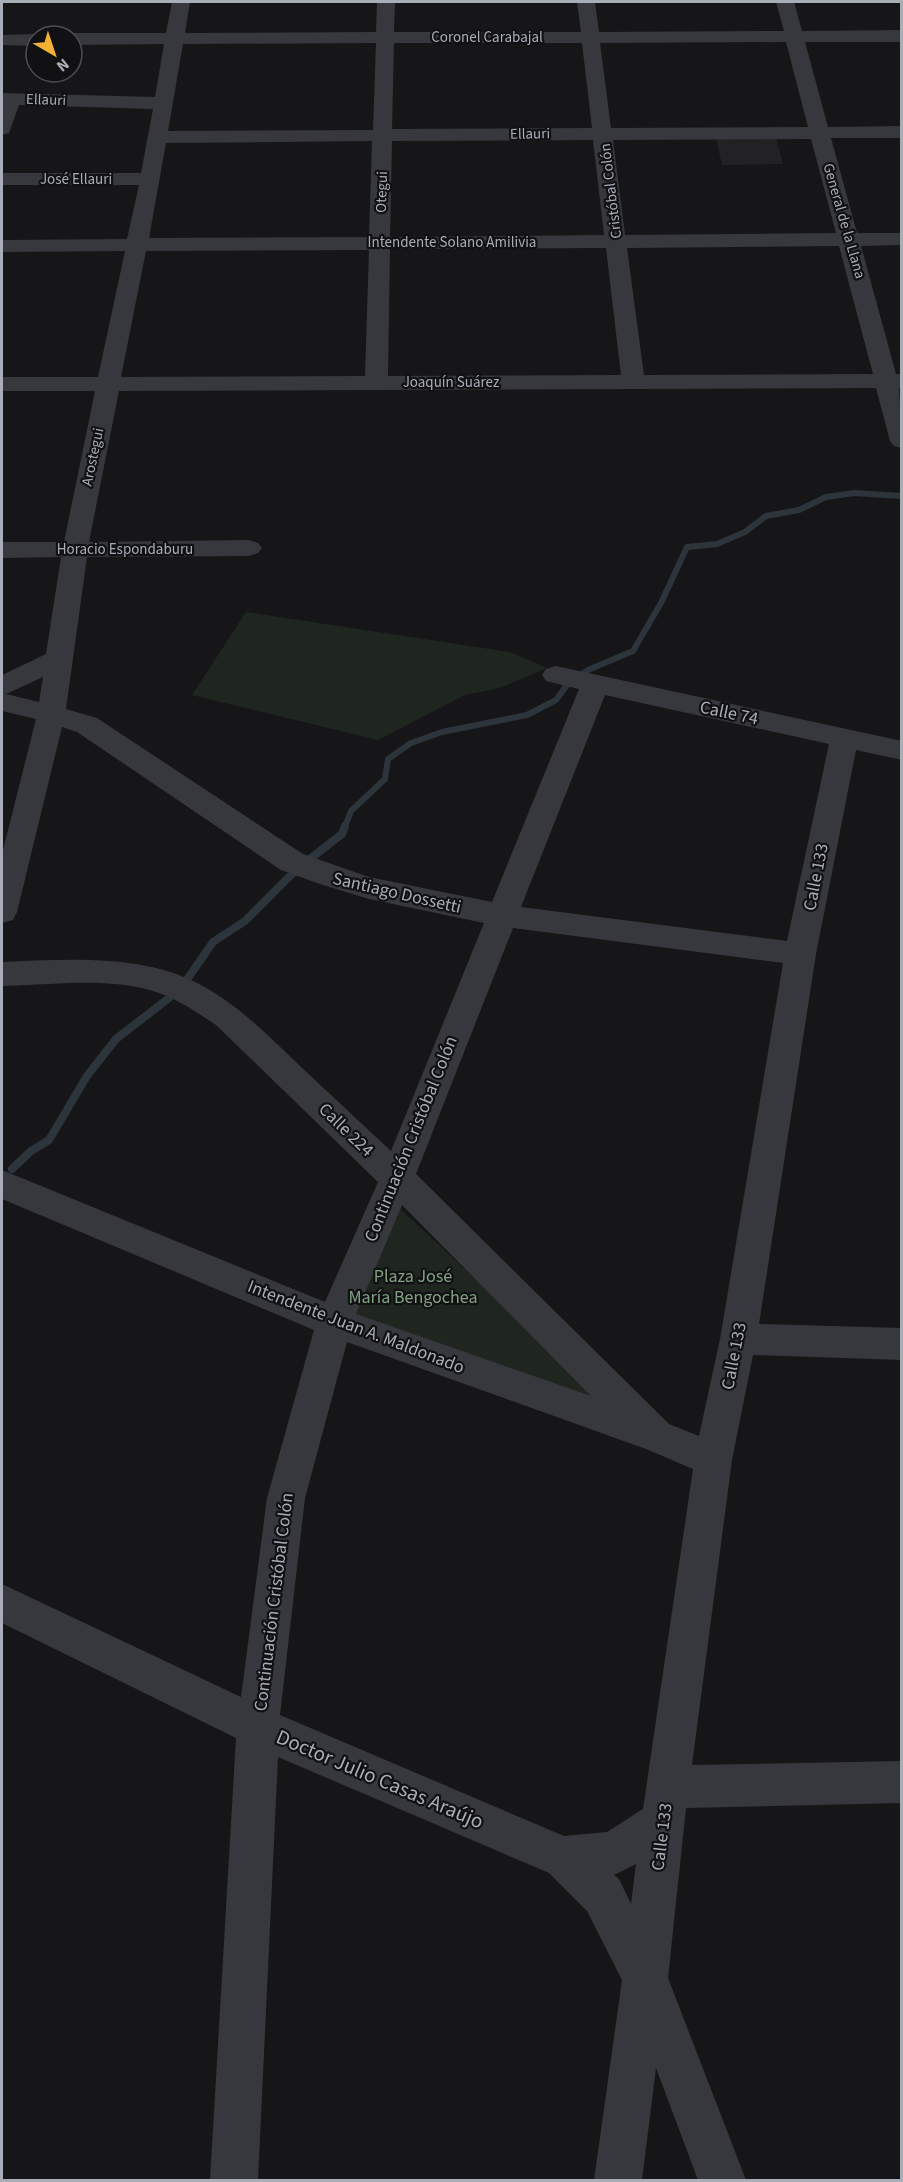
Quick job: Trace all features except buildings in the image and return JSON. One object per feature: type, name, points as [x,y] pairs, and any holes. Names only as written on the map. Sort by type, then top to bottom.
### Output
[{"type":"street","name":"Arostegui","points":[[2,912],[51,714],[75,549],[150,179],[181,2]]},
{"type":"street","name":"Otegui","points":[[376,382],[386,2]]},
{"type":"street","name":"Cristóbal Colón","points":[[586,2],[633,381]]},
{"type":"street","name":"General de la Llana","points":[[785,2],[819,133],[894,381],[902,441]]},
{"type":"street","name":"Coronel Carabajal","points":[[84,39],[902,36]]},
{"type":"street","points":[[2,40],[24,40]]},
{"type":"street","name":"Ellauri","points":[[6,99],[162,103]]},
{"type":"street","points":[[2,129],[6,99]]},
{"type":"street","name":"Ellauri","points":[[158,137],[902,132]]},
{"type":"street","name":"José Ellauri","points":[[2,179],[150,179]]},
{"type":"street","name":"Intendente Solano Amilivia","points":[[2,246],[902,239]]},
{"type":"street","name":"Joaquín Suárez","points":[[2,384],[894,381]]},
{"type":"street","name":"Horacio Espondaburu","points":[[2,550],[249,548]]},
{"type":"street","points":[[2,686],[60,658]]},
{"type":"street","name":"Calle 74","points":[[576,680],[902,751]]},
{"type":"street","name":"Continuación Cristóbal Colón","points":[[234,2181],[258,1726],[286,1498],[334,1322],[397,1178],[501,916],[576,680]]},
{"type":"street","name":"Santiago Dossetti","points":[[2,702],[87,725],[292,862],[326,877],[360,888],[501,916],[800,954]]},
{"type":"street","name":"Calle 133","points":[[618,2181],[665,1804],[714,1460],[738,1338],[800,954],[844,738]]},
{"type":"street","name":"Calle 224","points":[[2,974],[121,975],[166,983],[197,997],[227,1016],[397,1178],[656,1436]]},
{"type":"street","name":"Intendente Juan A. Maldonado","points":[[2,1184],[334,1322],[656,1436],[714,1460]]},
{"type":"street","points":[[738,1338],[902,1344]]},
{"type":"street","name":"Doctor Julio Casas Araújo","points":[[2,1603],[258,1726],[564,1858],[603,1895],[645,1978]]},
{"type":"street","points":[[665,1804],[902,1782]]},
{"type":"street","name":"Doctor Julio Casas Araújo","points":[[564,1858],[614,1853],[665,1804]]},
{"type":"street","name":"Calle 133","points":[[645,1978],[722,2181]]},
{"type":"shaded area","points":[[776,138],[783,164],[722,165],[716,139]]},
{"type":"green space","points":[[246,612],[510,652],[547,668],[500,688],[465,695],[378,740],[192,695]]},
{"type":"green space","name":"Plaza José María Bengochea","points":[[396,1205],[599,1394],[602,1401],[349,1314]]},
{"type":"waterway","points":[[345,827],[351,811],[385,779],[388,759],[411,743],[442,732],[527,715],[556,700],[567,685],[588,670],[633,651],[661,603],[687,547],[717,544],[745,532],[766,516],[799,510],[826,497],[854,493],[902,496]]},
{"type":"waterway","points":[[306,862],[342,834],[345,826]]},
{"type":"waterway","points":[[184,984],[213,942],[245,921],[296,870]]},
{"type":"waterway","points":[[12,1169],[31,1151],[49,1140],[87,1076],[116,1039],[169,998]]}]
